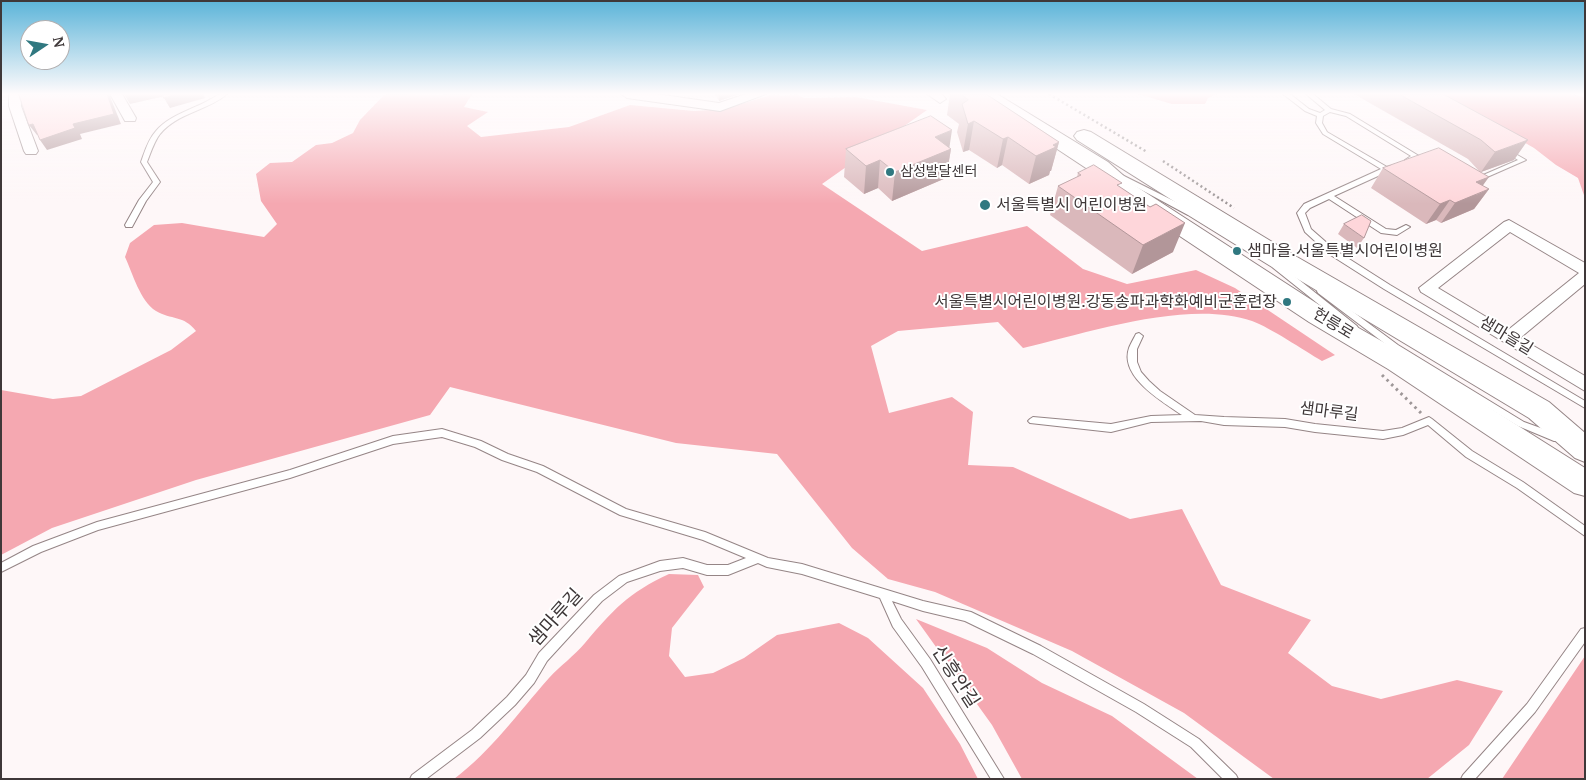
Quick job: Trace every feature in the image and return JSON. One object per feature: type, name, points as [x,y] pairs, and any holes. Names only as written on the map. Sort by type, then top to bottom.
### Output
[{"type":"main road","name":"헌릉로","points":[[1047,130],[1289,263],[1539,410],[1577,451],[1585,484]]},
{"type":"main road","name":"헌릉로","points":[[1063,130],[1106,164],[1126,190],[1318,316],[1390,371],[1577,451]]},
{"type":"street","points":[[24,130],[32,151]]},
{"type":"street","name":"샘마을길","points":[[1585,270],[1509,224],[1426,288],[1585,384]]},
{"type":"street","points":[[1508,338],[1585,276]]},
{"type":"lane","points":[[129,225],[157,182],[144,162],[153,141],[160,130]]},
{"type":"lane","points":[[1323,130],[1390,168],[1307,206],[1301,213],[1308,230],[1332,252],[1387,287],[1585,405]]},
{"type":"lane","points":[[1374,130],[1424,160]]},
{"type":"lane","points":[[1469,180],[1475,180],[1523,160],[1498,146]]},
{"type":"lane","points":[[1401,163],[1416,156]]},
{"type":"lane","points":[[1329,196],[1384,230],[1397,233],[1406,227]]},
{"type":"lane","points":[[1139,336],[1133,344],[1131,356],[1135,372],[1148,386],[1192,418]]},
{"type":"lane","name":"샘마루길","points":[[1033,421],[1111,428],[1151,419],[1192,418],[1285,423],[1383,435],[1402,431],[1429,421]]},
{"type":"lane","points":[[1429,421],[1469,454],[1520,486],[1585,532]]},
{"type":"lane","points":[[1,568],[37,549],[96,526],[290,474],[393,440],[442,433],[478,444],[505,457],[540,469],[623,512],[705,536],[758,558],[967,616],[1037,650],[1140,708],[1195,743],[1232,779]]},
{"type":"lane","name":"샘마루길","points":[[416,779],[476,734],[511,701],[530,679],[543,657],[598,598],[623,579],[660,566],[683,562],[707,570],[728,570],[758,558]]},
{"type":"lane","name":"신흥안길","points":[[883,593],[897,623],[926,663],[998,779]]},
{"type":"lane","points":[[1467,779],[1531,708],[1585,633]]},
{"type":"path","points":[[1111,130],[1147,152]]},
{"type":"path","points":[[1390,371],[1429,421]]},
{"type":"shaded area","points":[[354,130],[473,130],[481,137],[539,130],[898,130],[822,184],[922,251],[1027,226],[1083,269],[1127,284],[1196,270],[1235,288],[1335,355],[1322,361],[1260,324],[1226,315],[1198,314],[1169,316],[1107,327],[1023,348],[998,322],[898,331],[871,346],[889,413],[952,397],[973,412],[968,465],[1013,467],[1130,519],[1182,509],[1221,585],[1311,620],[1288,653],[1332,686],[1381,699],[1457,680],[1503,691],[1469,745],[1427,779],[1274,779],[1184,713],[1072,651],[935,592],[888,579],[852,548],[777,454],[676,443],[450,387],[430,415],[196,480],[52,528],[1,555],[1,390],[53,399],[81,396],[171,350],[196,331],[187,322],[162,314],[150,307],[138,287],[125,257],[130,243],[154,225],[182,223],[264,237],[277,224],[261,201],[256,174],[270,163],[292,162],[316,145],[332,143],[353,133]]},
{"type":"shaded area","points":[[1503,130],[1585,130],[1585,198],[1578,178],[1556,165],[1534,148]]},
{"type":"shaded area","points":[[669,574],[698,575],[704,587],[672,628],[669,656],[685,677],[713,673],[744,658],[777,635],[839,623],[868,638],[923,688],[960,744],[978,779],[454,779],[493,744],[549,678],[581,648],[622,603],[643,588]]},
{"type":"shaded area","points":[[916,619],[987,648],[1042,683],[1112,716],[1198,779],[1022,779],[992,725]]},
{"type":"shaded area","points":[[1585,656],[1585,779],[1502,779]]},
{"type":"building","points":[[36,130],[68,130],[40,140]]},
{"type":"building","points":[[894,130],[951,130],[935,137],[951,149],[895,172],[880,160],[866,166],[846,149]]},
{"type":"building","points":[[989,130],[1041,130],[1059,142],[1053,145],[1056,147],[1036,156],[1008,137],[1003,139]]},
{"type":"building","points":[[1464,130],[1510,130],[1528,140],[1495,152],[1481,140]]},
{"type":"building","points":[[1439,148],[1489,177],[1476,182],[1489,189],[1455,203],[1450,200],[1440,204],[1383,168]]},
{"type":"building","points":[[1094,165],[1122,183],[1117,185],[1150,207],[1156,204],[1185,223],[1143,245],[1058,186],[1081,175],[1078,173]]},
{"type":"building","points":[[1362,215],[1371,221],[1364,238],[1344,224]]},
{"type":"place","name":"삼성발달센터","points":[[890,172]]},
{"type":"place","name":"서울특별시 어린이병원","points":[[985,205]]},
{"type":"place","name":"샘마을.서울특별시어린이병원","points":[[1237,251]]},
{"type":"place","name":"서울특별시어린이병원.강동송파과학화예비군훈련장","points":[[1287,302]]}]
